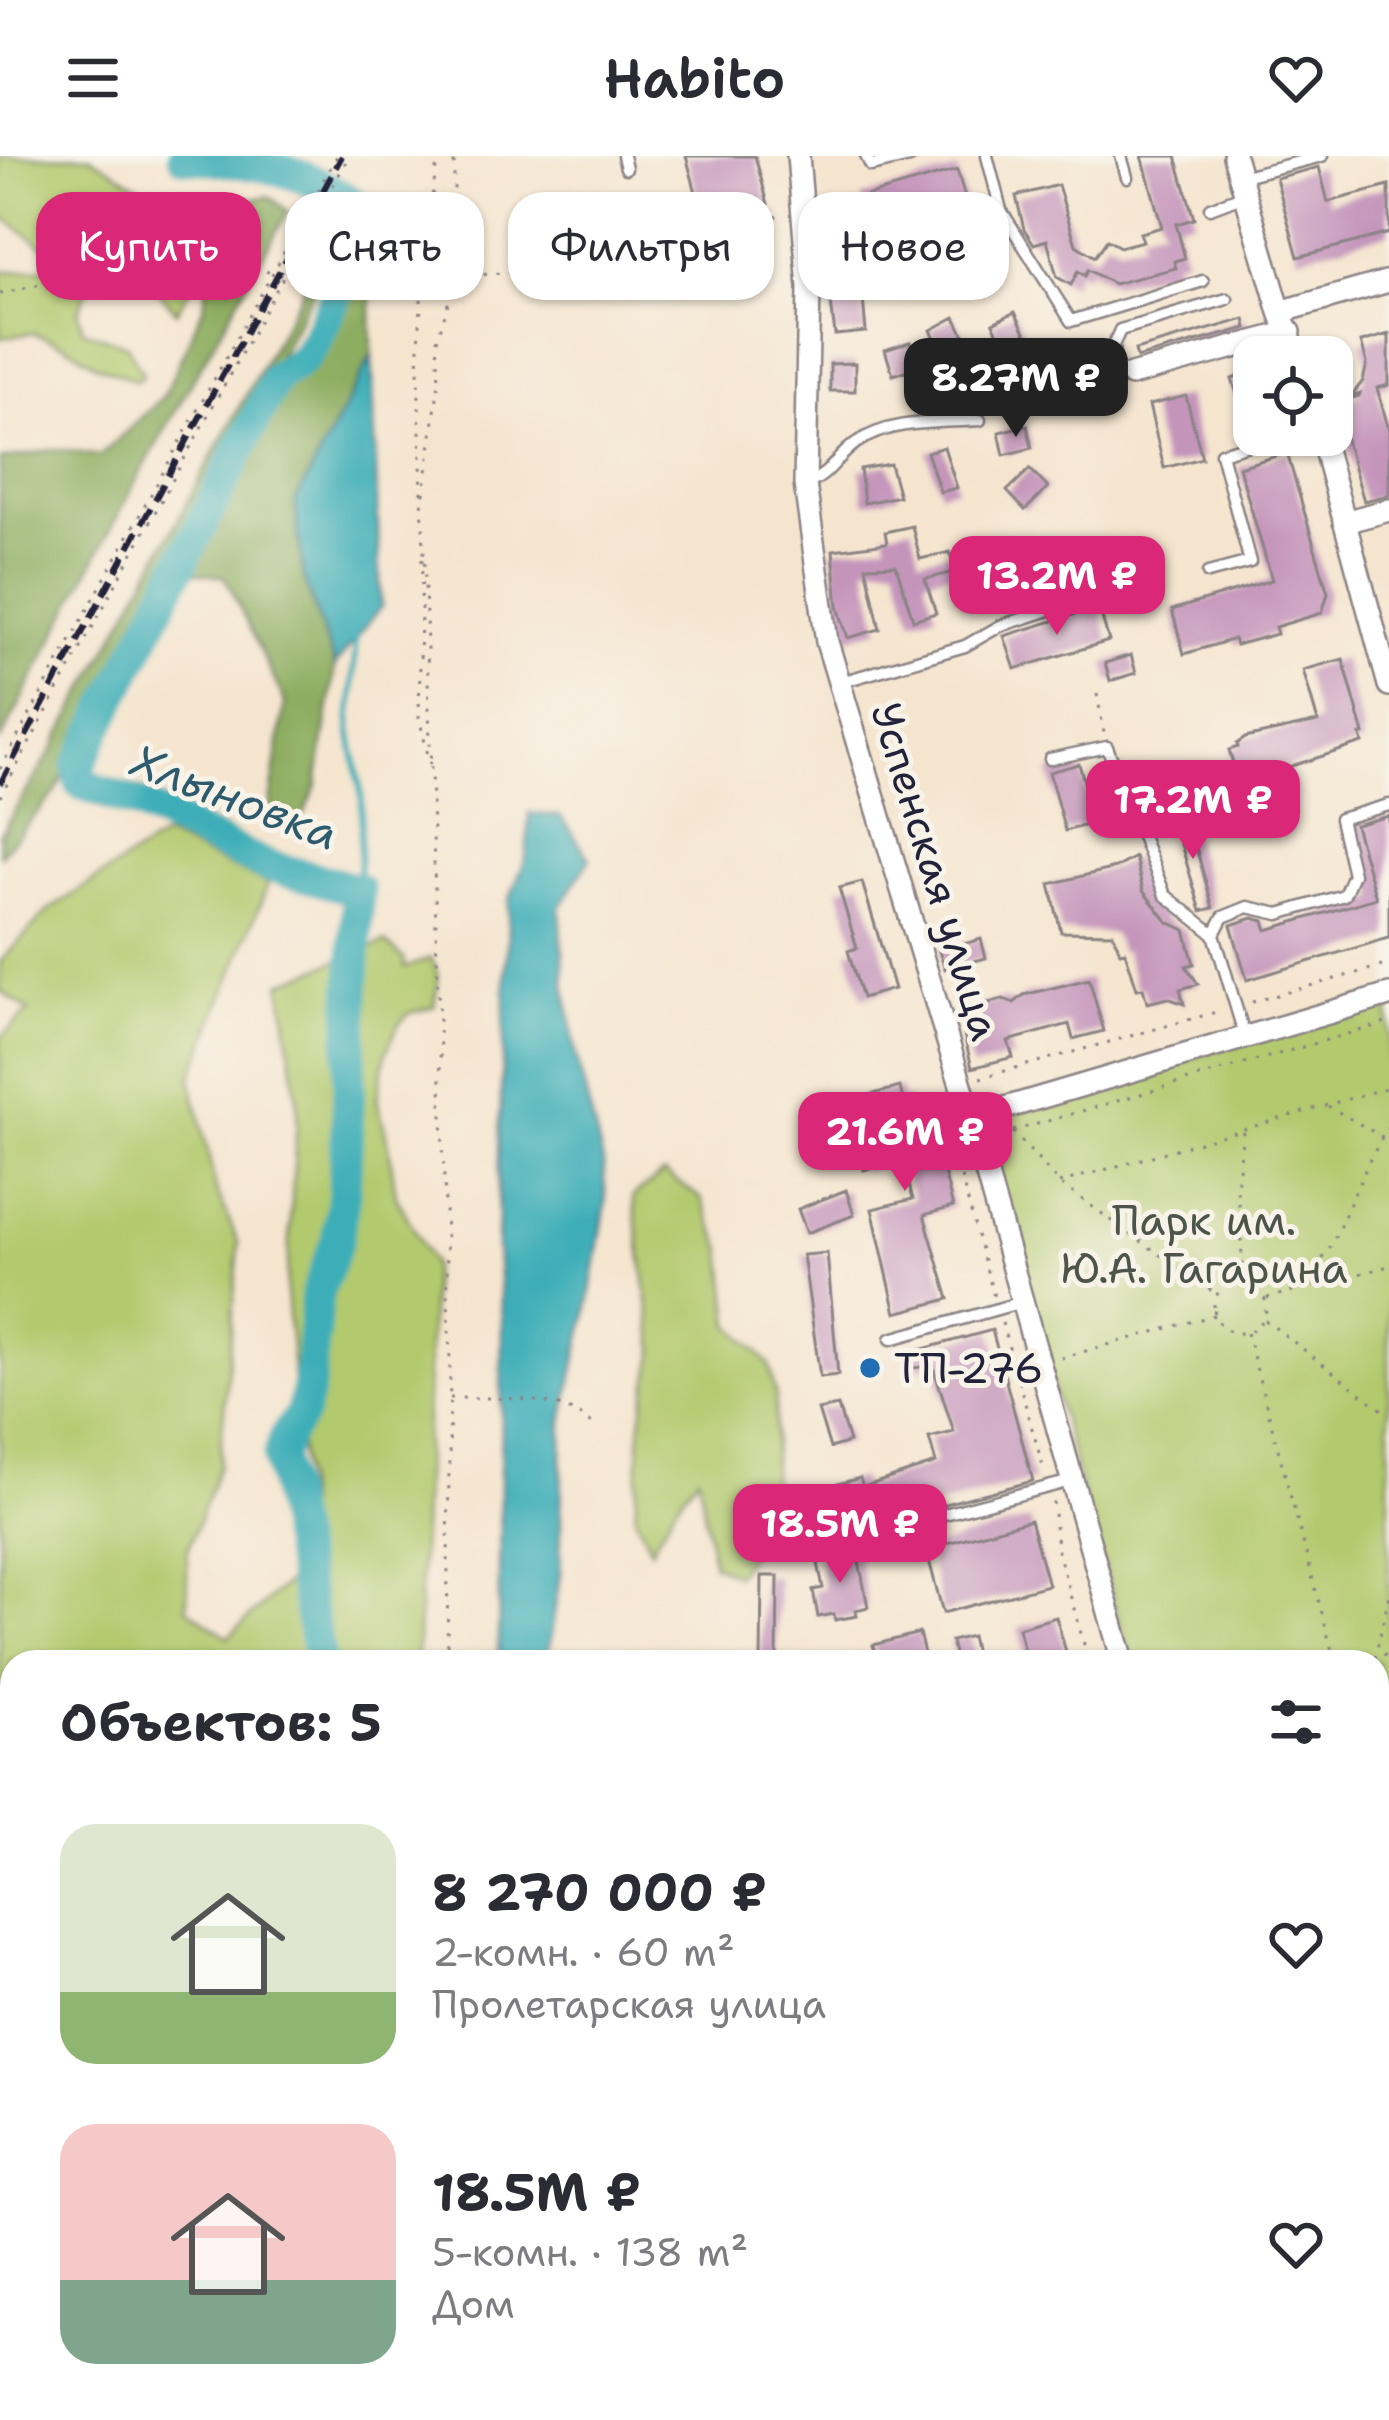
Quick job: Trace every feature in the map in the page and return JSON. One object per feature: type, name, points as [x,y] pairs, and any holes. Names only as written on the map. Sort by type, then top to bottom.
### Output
[{"type":"street","name":"Успенская улица","points":[[798,156],[802,192]]},
{"type":"street","points":[[1240,176],[1290,336]]},
{"type":"street","points":[[1131,375],[1389,281]]},
{"type":"street","name":"Успенская улица","points":[[809,300],[805,484],[821,616],[970,1118],[1120,1650]]},
{"type":"street","points":[[1327,456],[1389,685]]},
{"type":"street","points":[[1344,522],[1389,511]]},
{"type":"street","points":[[970,1118],[1389,995]]},
{"type":"lane","points":[[866,156],[871,166],[910,157]]},
{"type":"lane","points":[[987,156],[1001,209],[1071,321],[1203,281]]},
{"type":"lane","points":[[1121,156],[1127,177]]},
{"type":"lane","points":[[1210,208],[1240,176],[1322,156]]},
{"type":"lane","points":[[1131,375],[1116,367],[1113,346],[1120,330],[1226,299]]},
{"type":"lane","points":[[805,484],[822,479],[857,442],[893,426],[980,420]]},
{"type":"lane","points":[[1208,573],[1250,562],[1221,453],[1233,449]]},
{"type":"lane","points":[[838,683],[964,646],[1000,626],[1105,592]]},
{"type":"lane","points":[[1050,759],[1107,747],[1165,895],[1214,934],[1245,1037]]},
{"type":"lane","points":[[1214,934],[1223,916],[1248,907],[1279,914],[1344,895],[1353,874],[1340,819],[1389,805]]},
{"type":"lane","points":[[891,1339],[1022,1303]]},
{"type":"lane","points":[[798,1504],[809,1546],[818,1547],[1071,1480]]},
{"type":"path","points":[[0,770],[338,156]]},
{"type":"path","points":[[0,797],[350,156]]},
{"type":"path","points":[[433,192],[438,156]]},
{"type":"path","points":[[454,156],[454,192]]},
{"type":"path","points":[[484,274],[583,267],[713,249],[798,205]]},
{"type":"path","points":[[0,294],[98,270],[221,249],[270,273]]},
{"type":"path","points":[[421,300],[418,369],[450,1398],[447,1650]]},
{"type":"path","points":[[431,766],[419,717],[423,512],[439,382],[437,340],[451,300]]},
{"type":"path","points":[[1097,694],[1107,747]]},
{"type":"path","points":[[963,1083],[1389,964]]},
{"type":"path","points":[[1013,1131],[1389,1022]]},
{"type":"path","points":[[1059,1183],[1389,1088]]},
{"type":"path","points":[[939,1096],[1048,1487],[1057,1548],[1086,1650]]},
{"type":"path","points":[[1327,1106],[1389,1141]]},
{"type":"path","points":[[995,1111],[1059,1183],[1216,1295]]},
{"type":"path","points":[[1303,1289],[1331,1246],[1389,1126]]},
{"type":"path","points":[[1243,1130],[1237,1189],[1244,1281]]},
{"type":"path","points":[[1265,1299],[1389,1266]]},
{"type":"path","points":[[1244,1281],[1257,1287],[1265,1299],[1264,1318],[1246,1333],[1224,1328],[1215,1315],[1216,1295],[1228,1284],[1244,1281]]},
{"type":"path","points":[[1039,1365],[1215,1315]]},
{"type":"path","points":[[1264,1318],[1389,1415]]},
{"type":"path","points":[[1246,1333],[1332,1650]]},
{"type":"path","points":[[450,1398],[566,1407],[584,1415],[596,1428]]},
{"type":"path","points":[[1377,1650],[1389,1595]]},
{"type":"green space","points":[[0,156],[90,156],[149,192],[36,192],[36,241],[0,215]]},
{"type":"green space","points":[[269,196],[285,209],[285,216],[261,259],[261,197]]},
{"type":"green space","points":[[36,269],[36,300],[83,300],[78,311],[83,330],[127,345],[143,374],[137,381],[33,333],[0,338],[0,272]]},
{"type":"green space","points":[[166,300],[183,300],[176,312]]},
{"type":"green space","points":[[205,300],[238,300],[131,490],[0,742],[0,460],[55,449],[100,456],[164,396]]},
{"type":"green space","points":[[298,300],[308,300],[87,722],[56,792],[0,855],[0,834],[52,751]]},
{"type":"green space","points":[[325,300],[371,300],[372,355],[295,502],[303,576],[335,666],[317,785],[296,832],[268,817],[285,702],[225,577],[186,572]]},
{"type":"green space","points":[[164,836],[268,884],[191,1078],[216,1189],[239,1244],[219,1466],[187,1552],[187,1608],[228,1637],[293,1577],[305,1504],[286,1292],[298,1106],[281,983],[385,942],[404,959],[405,968],[431,958],[436,970],[434,1006],[408,1014],[398,1025],[386,1053],[377,1099],[396,1196],[432,1263],[417,1650],[0,1650],[0,1038],[29,1011],[0,991],[0,962],[49,910]]},
{"type":"green space","name":"Парк им. Ю.А. Гагарина","points":[[1389,995],[1389,1650],[1128,1650],[982,1140],[987,1122]]},
{"type":"green space","points":[[664,1173],[701,1198],[723,1249],[731,1325],[769,1364],[776,1396],[770,1524],[736,1575],[713,1564],[698,1475],[651,1549],[635,1516],[642,1414],[655,1350],[633,1196]]},
{"type":"water","points":[[372,355],[381,607],[335,666],[303,576],[295,502]]},
{"type":"water","points":[[529,813],[560,816],[590,858],[560,908],[576,1056],[603,1161],[606,1202],[563,1421],[560,1575],[549,1650],[498,1650],[499,1142],[509,900],[526,858]]},
{"type":"building","points":[[686,156],[755,156],[765,192],[696,192]]},
{"type":"building","points":[[1142,156],[1176,156],[1194,219],[1176,224],[1185,258],[1174,261],[1176,268],[1114,284],[1088,270],[1085,276],[1078,271],[1071,285],[1057,277],[1047,240],[1034,244],[1024,229],[1016,196],[1058,185],[1076,245],[1095,257],[1107,240],[1120,247],[1143,241],[1140,233],[1162,227]]},
{"type":"building","points":[[1319,167],[1328,202],[1389,186],[1389,233],[1298,257],[1276,178]]},
{"type":"building","points":[[957,170],[963,192],[880,192]]},
{"type":"building","points":[[863,300],[866,332],[835,335],[831,302]]},
{"type":"building","points":[[1015,312],[1028,338],[1006,350],[993,323]]},
{"type":"building","points":[[955,317],[971,349],[947,361],[931,330]]},
{"type":"building","points":[[1245,319],[1247,328],[1137,358],[1135,350]]},
{"type":"building","points":[[1389,334],[1389,385],[1377,388],[1389,430],[1389,495],[1364,501],[1351,456],[1353,398],[1360,393],[1353,394],[1363,381],[1367,363],[1361,342]]},
{"type":"building","points":[[910,342],[918,367],[893,375],[885,350]]},
{"type":"building","points":[[855,363],[855,391],[830,391],[830,364]]},
{"type":"building","points":[[1186,396],[1202,458],[1164,468],[1149,405]]},
{"type":"building","points":[[1027,425],[1032,448],[1004,455],[999,432]]},
{"type":"building","points":[[944,447],[957,488],[940,492],[927,452]]},
{"type":"building","points":[[1288,456],[1328,593],[1322,613],[1275,627],[1277,634],[1236,645],[1234,639],[1184,654],[1172,610],[1272,580],[1239,467]]},
{"type":"building","points":[[890,464],[899,496],[864,503],[860,469]]},
{"type":"building","points":[[1030,469],[1048,488],[1025,510],[1007,491]]},
{"type":"building","points":[[912,526],[920,559],[950,552],[955,572],[925,579],[936,613],[913,620],[896,565],[866,566],[880,629],[848,638],[838,607],[833,550],[887,543],[885,532]]},
{"type":"building","points":[[1062,555],[1070,585],[978,611],[969,582]]},
{"type":"building","points":[[1099,607],[1109,641],[1015,669],[1004,636]]},
{"type":"building","points":[[1131,655],[1136,673],[1110,681],[1105,663]]},
{"type":"building","points":[[1343,659],[1363,743],[1239,783],[1229,750],[1245,738],[1318,722],[1303,670]]},
{"type":"building","points":[[1079,764],[1090,802],[1114,796],[1119,816],[1065,831],[1049,772]]},
{"type":"building","points":[[1187,815],[1213,908],[1201,911],[1173,818]]},
{"type":"building","points":[[1389,816],[1389,938],[1247,980],[1231,925],[1253,918],[1264,921],[1267,930],[1376,898],[1355,825]]},
{"type":"building","points":[[1135,857],[1143,891],[1168,922],[1185,930],[1194,964],[1186,966],[1198,984],[1180,989],[1184,1004],[1168,998],[1147,1003],[1113,933],[1061,932],[1050,884],[1115,868]]},
{"type":"building","points":[[862,882],[894,989],[862,998],[848,951],[857,948],[839,888]]},
{"type":"building","points":[[981,939],[986,958],[945,969],[939,951]]},
{"type":"building","points":[[1089,979],[1104,1031],[1073,1039],[1069,1024],[1008,1041],[1013,1057],[972,1068],[961,1022],[976,1017],[973,1007],[1003,999],[1014,1003],[1024,995]]},
{"type":"building","points":[[900,1087],[903,1100],[929,1115],[953,1207],[924,1215],[949,1299],[896,1313],[872,1209],[913,1199],[902,1160],[864,1170],[850,1100]]},
{"type":"building","points":[[846,1190],[854,1215],[807,1233],[798,1209]]},
{"type":"building","points":[[827,1253],[838,1375],[820,1377],[803,1255]]},
{"type":"building","points":[[992,1330],[1033,1481],[891,1518],[885,1497],[816,1516],[810,1491],[860,1478],[863,1487],[936,1463],[929,1438],[954,1432],[933,1366],[912,1368],[908,1353]]},
{"type":"building","points":[[838,1406],[849,1442],[830,1448],[818,1410]]},
{"type":"building","points":[[1030,1520],[1048,1585],[943,1613],[926,1549]]},
{"type":"building","points":[[857,1551],[868,1607],[856,1610],[857,1616],[818,1617],[813,1590],[823,1588],[817,1558]]},
{"type":"building","points":[[762,1576],[778,1576],[777,1650],[761,1650]]},
{"type":"building","points":[[1056,1617],[1066,1650],[1024,1650],[1018,1628]]},
{"type":"building","points":[[919,1633],[923,1650],[874,1650],[873,1645]]},
{"type":"building","points":[[971,1636],[974,1650],[953,1650],[951,1641]]},
{"type":"waterway","name":"Хлыновка","points":[[184,156],[275,169],[316,182],[358,207],[384,234],[344,279],[306,355],[276,378],[78,767],[81,784],[138,804],[264,865],[358,890],[344,1193],[337,1240],[317,1294],[309,1384],[301,1415],[285,1437],[279,1458],[318,1650]]},
{"type":"waterway","points":[[356,638],[350,728],[362,800],[358,890]]},
{"type":"railway","points":[[0,784],[342,156]]},
{"type":"place","name":"ТП-276","points":[[870,1368]]}]
